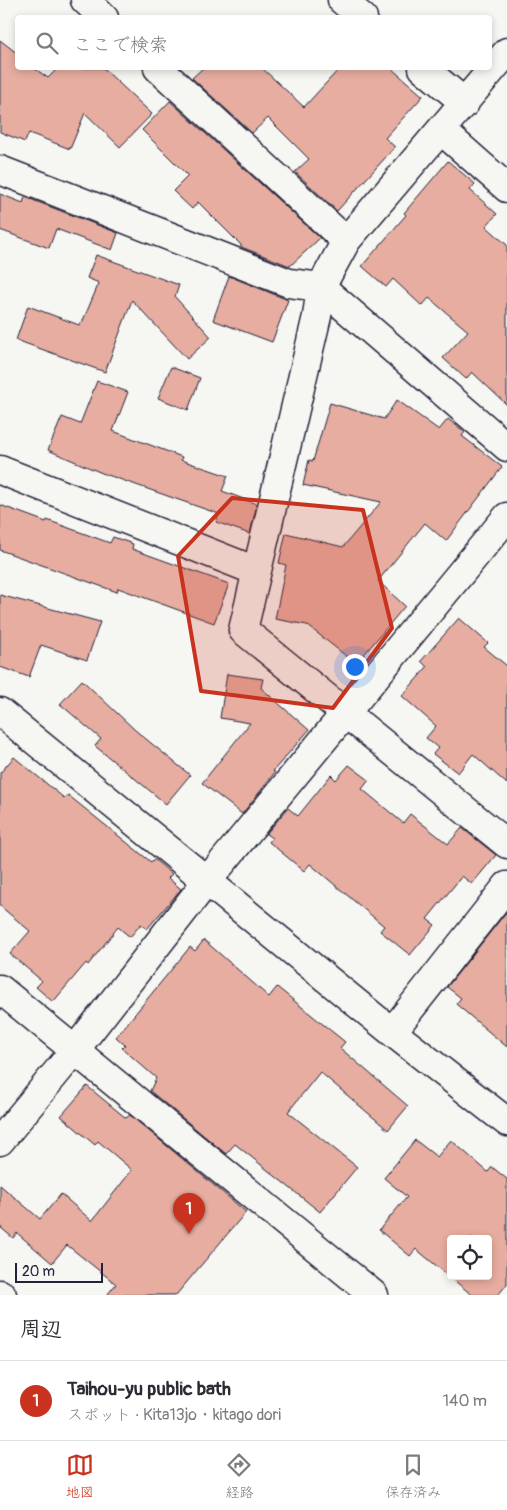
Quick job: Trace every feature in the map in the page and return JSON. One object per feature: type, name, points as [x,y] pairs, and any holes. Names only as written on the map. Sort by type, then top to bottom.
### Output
[{"type":"street","points":[[85,0],[101,15]]},
{"type":"street","points":[[342,0],[360,15]]},
{"type":"street","points":[[507,52],[346,241],[321,287],[317,316],[243,630],[507,844]]},
{"type":"street","points":[[160,70],[346,241]]},
{"type":"street","points":[[425,70],[465,103]]},
{"type":"street","points":[[441,130],[507,188]]},
{"type":"street","points":[[0,170],[289,283],[321,287],[507,447]]},
{"type":"street","points":[[0,470],[256,571]]},
{"type":"street","points":[[0,1141],[75,1050],[208,881],[507,517]]},
{"type":"street","points":[[0,712],[392,1032],[507,1122]]},
{"type":"street","points":[[392,1032],[507,886]]},
{"type":"street","points":[[0,989],[374,1295]]},
{"type":"highlighted area","points":[[232,498],[363,510],[392,628],[333,708],[201,691],[178,556]]},
{"type":"building","points":[[0,40],[15,52],[15,70],[37,70],[48,78],[56,70],[105,70],[152,114],[120,147],[85,113],[70,149],[29,133],[25,142],[0,132]]},
{"type":"building","points":[[201,70],[264,70],[304,107],[338,70],[393,70],[423,96],[385,138],[395,147],[337,211],[295,172],[309,159],[268,118],[252,133],[192,78]]},
{"type":"building","points":[[170,101],[320,238],[290,266],[241,247],[198,202],[192,209],[173,191],[188,176],[142,130]]},
{"type":"building","points":[[448,161],[475,184],[470,190],[497,214],[486,226],[507,245],[507,405],[472,372],[466,379],[443,358],[468,331],[429,298],[422,306],[393,279],[386,287],[362,266],[406,215],[404,213]]},
{"type":"building","points":[[0,194],[23,203],[25,197],[118,233],[112,250],[56,229],[49,248],[0,230]]},
{"type":"building","points":[[96,255],[179,285],[175,297],[211,337],[187,359],[132,300],[105,372],[16,340],[28,306],[79,325],[82,323],[99,283],[87,278]]},
{"type":"building","points":[[229,276],[288,300],[272,342],[213,320]]},
{"type":"building","points":[[171,367],[200,378],[188,410],[158,398]]},
{"type":"building","points":[[97,381],[128,392],[113,431],[182,457],[181,460],[228,476],[222,491],[257,504],[250,534],[216,522],[219,514],[102,473],[48,450],[62,417],[80,424]]},
{"type":"building","points":[[397,400],[439,430],[448,419],[465,432],[462,436],[502,467],[446,541],[425,523],[378,581],[405,606],[356,664],[307,625],[275,619],[286,565],[279,563],[286,533],[343,547],[381,502],[303,485],[309,460],[313,461],[330,403],[384,419]]},
{"type":"building","points":[[0,505],[110,543],[113,537],[133,544],[132,549],[229,584],[214,623],[118,588],[117,592],[0,550]]},
{"type":"building","points":[[0,595],[100,622],[87,660],[41,645],[29,677],[0,667]]},
{"type":"building","points":[[459,618],[488,643],[484,647],[507,666],[507,784],[473,754],[458,773],[433,754],[438,748],[426,738],[436,726],[402,696],[427,667],[421,661]]},
{"type":"building","points":[[227,674],[263,679],[261,688],[309,730],[273,771],[275,772],[242,814],[202,783],[250,723],[220,718]]},
{"type":"building","points":[[82,680],[135,730],[190,775],[166,804],[95,746],[101,739],[60,704]]},
{"type":"building","points":[[14,757],[64,798],[68,795],[151,862],[154,859],[172,874],[168,878],[181,889],[147,929],[141,924],[130,937],[118,927],[88,965],[86,963],[53,1002],[36,987],[42,981],[10,954],[30,931],[0,906],[0,773]]},
{"type":"building","points":[[349,765],[369,780],[362,789],[403,823],[410,814],[448,844],[462,828],[496,855],[472,884],[462,876],[427,919],[435,925],[410,955],[380,931],[384,926],[310,864],[304,871],[269,842],[272,838],[266,834],[288,808],[298,816],[331,775],[336,780]]},
{"type":"building","points":[[507,911],[507,1047],[456,1004],[461,998],[447,987]]},
{"type":"building","points":[[204,940],[269,997],[277,987],[345,1042],[340,1048],[408,1106],[388,1130],[320,1072],[288,1112],[357,1167],[320,1212],[235,1144],[226,1154],[150,1091],[156,1078],[122,1048],[125,1045],[116,1037],[190,947],[195,951]]},
{"type":"building","points":[[87,1086],[126,1118],[130,1115],[246,1212],[176,1295],[107,1295],[116,1284],[67,1245],[52,1263],[17,1233],[13,1238],[0,1227],[0,1185],[40,1219],[61,1194],[92,1221],[132,1170],[98,1141],[95,1145],[61,1116]]},
{"type":"building","points":[[415,1140],[437,1157],[451,1140],[488,1172],[492,1167],[507,1179],[507,1284],[498,1295],[472,1295],[454,1280],[492,1280],[492,1235],[447,1235],[447,1274],[416,1249],[410,1256],[379,1230],[407,1197],[384,1178]]},
{"type":"place","name":"Taihou-yu public bath","points":[[189,1234]]}]
